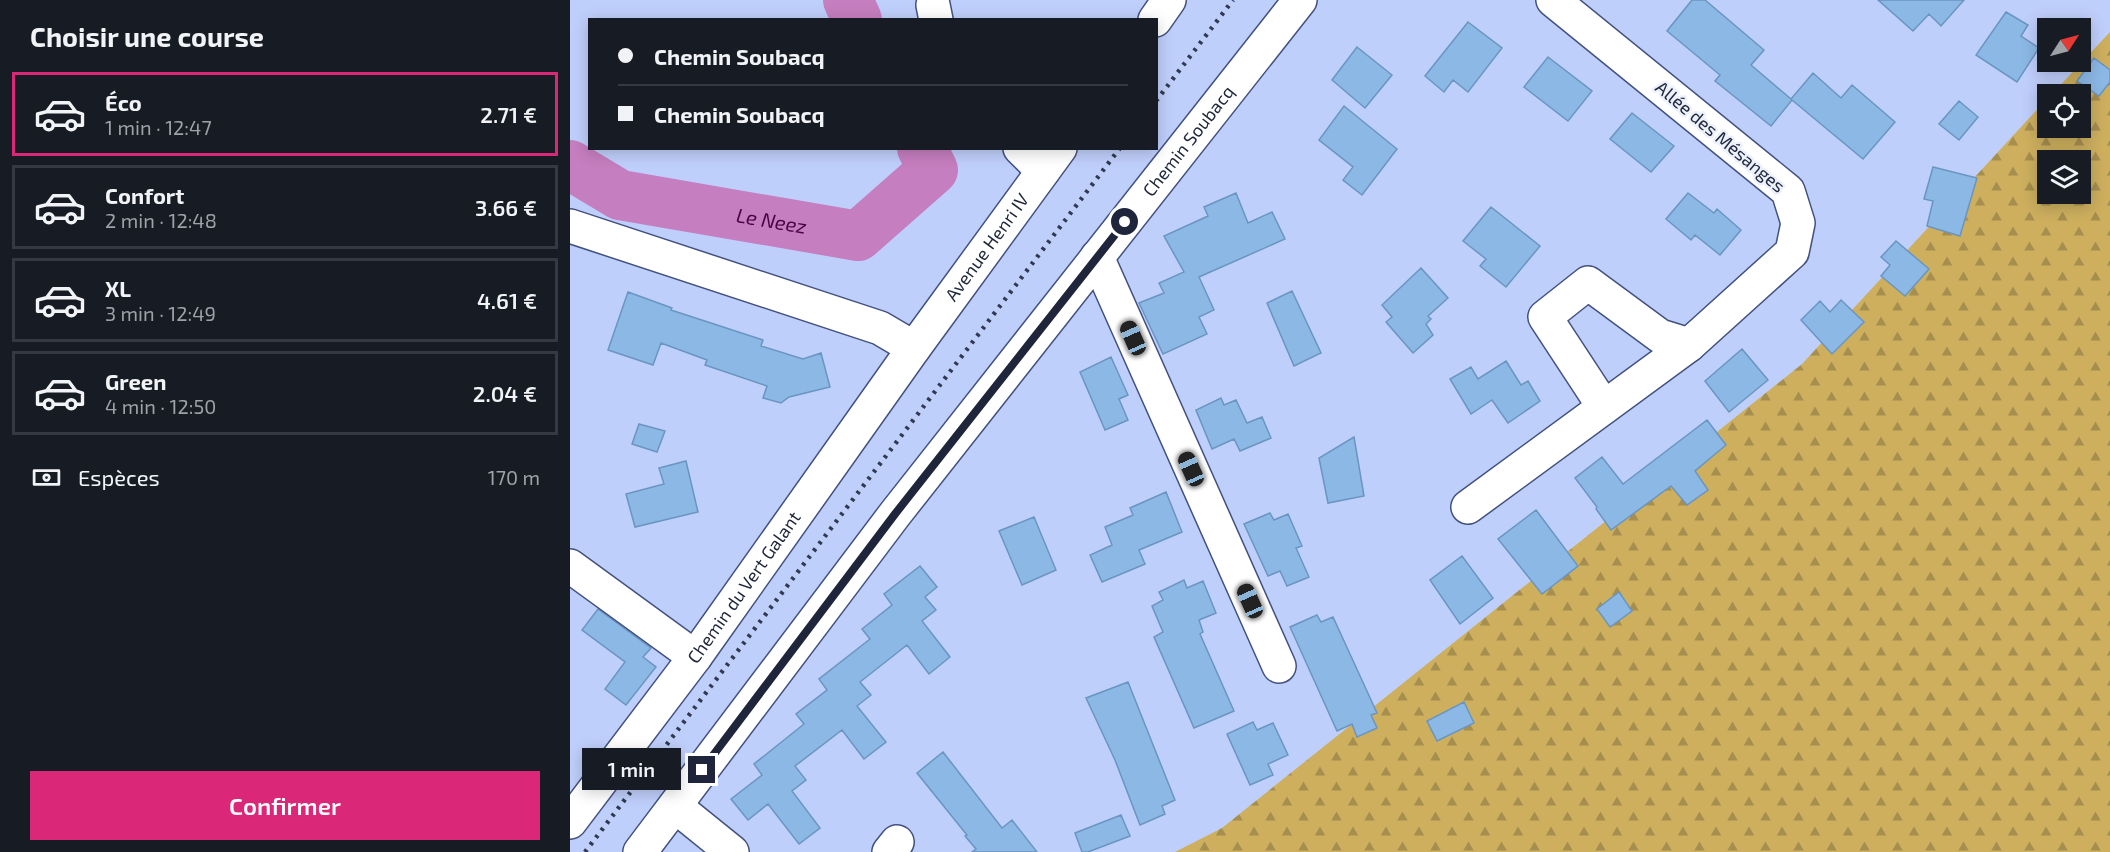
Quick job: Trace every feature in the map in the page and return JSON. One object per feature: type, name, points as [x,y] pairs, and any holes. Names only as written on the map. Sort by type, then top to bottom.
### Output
[{"type":"street","points":[[1156,18],[1169,0]]},
{"type":"street","name":"Chemin Soubacq","points":[[640,852],[895,514],[1300,0]]},
{"type":"street","name":"Allée des Mésanges","points":[[1468,507],[1689,345],[1792,252],[1798,223],[1788,191],[1553,0]]},
{"type":"street","points":[[1025,150],[1052,160]]},
{"type":"street","name":"Avenue Henri IV","points":[[914,348],[1052,160]]},
{"type":"street","points":[[570,226],[880,328],[914,348]]},
{"type":"street","points":[[1097,257],[1279,666]]},
{"type":"street","points":[[1604,407],[1545,317],[1588,283],[1660,336],[1689,345]]},
{"type":"street","name":"Chemin du Vert Galant","points":[[570,822],[695,657],[914,348]]},
{"type":"street","points":[[570,566],[695,657]]},
{"type":"street","points":[[675,806],[732,852]]},
{"type":"green space","points":[[2110,32],[2110,852],[1175,852],[1222,828],[1802,364],[2037,110],[2037,138],[2091,138],[2091,84],[2061,84],[2073,72],[2091,72],[2091,52]]},
{"type":"building","points":[[1692,0],[1705,0],[1764,50],[1751,65],[1791,99],[1813,73],[1841,98],[1852,85],[1895,122],[1863,159],[1792,100],[1771,126],[1715,81],[1720,75],[1667,31]]},
{"type":"building","points":[[1878,0],[1964,0],[1941,26],[1929,14],[1913,31]]},
{"type":"building","points":[[2006,12],[2028,25],[2021,36],[2037,47],[2037,51],[2017,82],[1976,55]]},
{"type":"building","points":[[1468,22],[1502,48],[1468,92],[1453,80],[1444,92],[1425,76]]},
{"type":"building","points":[[1357,47],[1392,75],[1365,108],[1332,80]]},
{"type":"building","points":[[1548,57],[1592,91],[1568,121],[1524,87]]},
{"type":"building","points":[[2094,58],[2110,70],[2110,82],[2099,96],[2091,91],[2091,84],[2081,84],[2077,81],[2084,72],[2091,72],[2091,62]]},
{"type":"building","points":[[1959,101],[1978,117],[1959,140],[1939,124]]},
{"type":"building","points":[[1344,106],[1397,149],[1362,195],[1343,180],[1353,167],[1319,140]]},
{"type":"building","points":[[1632,113],[1674,146],[1651,172],[1610,139]]},
{"type":"building","points":[[1933,167],[1977,178],[1960,236],[1927,226],[1933,201],[1924,199]]},
{"type":"building","points":[[1236,193],[1248,223],[1272,212],[1285,239],[1199,277],[1214,310],[1199,317],[1207,334],[1163,354],[1139,303],[1164,293],[1159,283],[1184,272],[1164,236],[1208,216],[1204,207]]},
{"type":"building","points":[[1688,193],[1714,213],[1717,209],[1741,230],[1720,255],[1695,235],[1691,240],[1666,219]]},
{"type":"building","points":[[1491,207],[1540,246],[1506,287],[1480,266],[1486,259],[1463,241]]},
{"type":"building","points":[[1896,241],[1929,269],[1905,296],[1881,276],[1890,265],[1881,257]]},
{"type":"building","points":[[1421,268],[1448,298],[1428,316],[1431,319],[1426,324],[1433,335],[1413,353],[1386,322],[1392,317],[1382,305]]},
{"type":"building","points":[[1292,291],[1321,353],[1294,366],[1267,303]]},
{"type":"building","points":[[628,292],[672,308],[671,310],[763,340],[761,346],[803,359],[821,353],[830,387],[789,397],[781,403],[763,398],[767,386],[705,365],[707,360],[661,343],[653,365],[608,350]]},
{"type":"building","points":[[1841,300],[1864,322],[1832,354],[1801,320],[1820,301],[1830,312]]},
{"type":"building","points":[[1742,349],[1768,380],[1729,412],[1705,381]]},
{"type":"building","points":[[1111,357],[1128,395],[1119,399],[1128,420],[1105,430],[1080,372]]},
{"type":"building","points":[[1506,361],[1521,385],[1528,381],[1540,401],[1508,423],[1492,400],[1471,414],[1450,379],[1471,367],[1478,379]]},
{"type":"building","points":[[1221,398],[1224,405],[1236,400],[1247,423],[1262,417],[1271,438],[1240,451],[1234,439],[1212,449],[1196,410]]},
{"type":"building","points":[[1707,420],[1726,445],[1695,471],[1708,490],[1687,505],[1671,486],[1611,530],[1575,478],[1602,457],[1623,484]]},
{"type":"building","points":[[639,424],[665,431],[657,452],[632,444]]},
{"type":"building","points":[[1354,437],[1364,496],[1328,503],[1319,458]]},
{"type":"building","points":[[686,461],[698,512],[635,527],[626,494],[664,484],[659,468]]},
{"type":"building","points":[[1166,492],[1182,532],[1139,550],[1145,564],[1102,582],[1090,555],[1112,545],[1105,527],[1133,515],[1130,508]]},
{"type":"building","points":[[1536,510],[1578,566],[1542,594],[1498,539]]},
{"type":"building","points":[[1270,513],[1274,520],[1288,514],[1302,546],[1296,548],[1309,577],[1287,586],[1280,571],[1268,576],[1244,524]]},
{"type":"building","points":[[1034,517],[1056,570],[1022,585],[999,531]]},
{"type":"building","points":[[1462,556],[1493,598],[1460,624],[1430,580]]},
{"type":"building","points":[[920,566],[937,587],[925,597],[936,610],[922,621],[950,657],[929,674],[907,645],[860,682],[871,695],[857,706],[886,742],[864,759],[842,730],[795,766],[806,780],[792,791],[820,828],[799,844],[768,804],[748,820],[731,799],[762,775],[754,764],[804,724],[796,714],[827,690],[819,679],[870,639],[862,629],[892,605],[884,594]]},
{"type":"building","points":[[1184,580],[1187,588],[1203,581],[1216,613],[1199,620],[1203,632],[1200,634],[1234,711],[1194,728],[1154,637],[1163,632],[1152,606],[1163,600],[1159,592]]},
{"type":"building","points":[[1619,592],[1632,611],[1610,627],[1597,609]]},
{"type":"building","points":[[598,609],[651,648],[643,657],[656,667],[626,705],[605,689],[625,662],[582,630]]},
{"type":"building","points":[[1317,615],[1321,622],[1333,617],[1377,713],[1371,715],[1377,728],[1357,737],[1352,724],[1337,731],[1290,627]]},
{"type":"building","points":[[1128,682],[1175,800],[1162,806],[1165,814],[1140,825],[1115,760],[1086,698]]},
{"type":"building","points":[[1464,702],[1474,723],[1437,741],[1427,721]]},
{"type":"building","points":[[1253,722],[1257,730],[1273,723],[1288,755],[1268,764],[1273,775],[1250,785],[1227,734]]},
{"type":"building","points":[[943,752],[1002,828],[1012,820],[1037,852],[972,852],[976,849],[965,836],[967,835],[917,773]]},
{"type":"building","points":[[1121,815],[1130,836],[1088,852],[1082,852],[1075,833]]},
{"type":"waterway","name":"Le Neez","points":[[848,0],[856,18]]},
{"type":"waterway","name":"Le Neez","points":[[570,165],[620,195],[858,236],[933,170],[923,150]]},
{"type":"railway","points":[[1158,98],[1233,0]]},
{"type":"railway","points":[[585,852],[1118,150]]},
{"type":"route","points":[[702,770],[895,514],[1125,222]]}]
